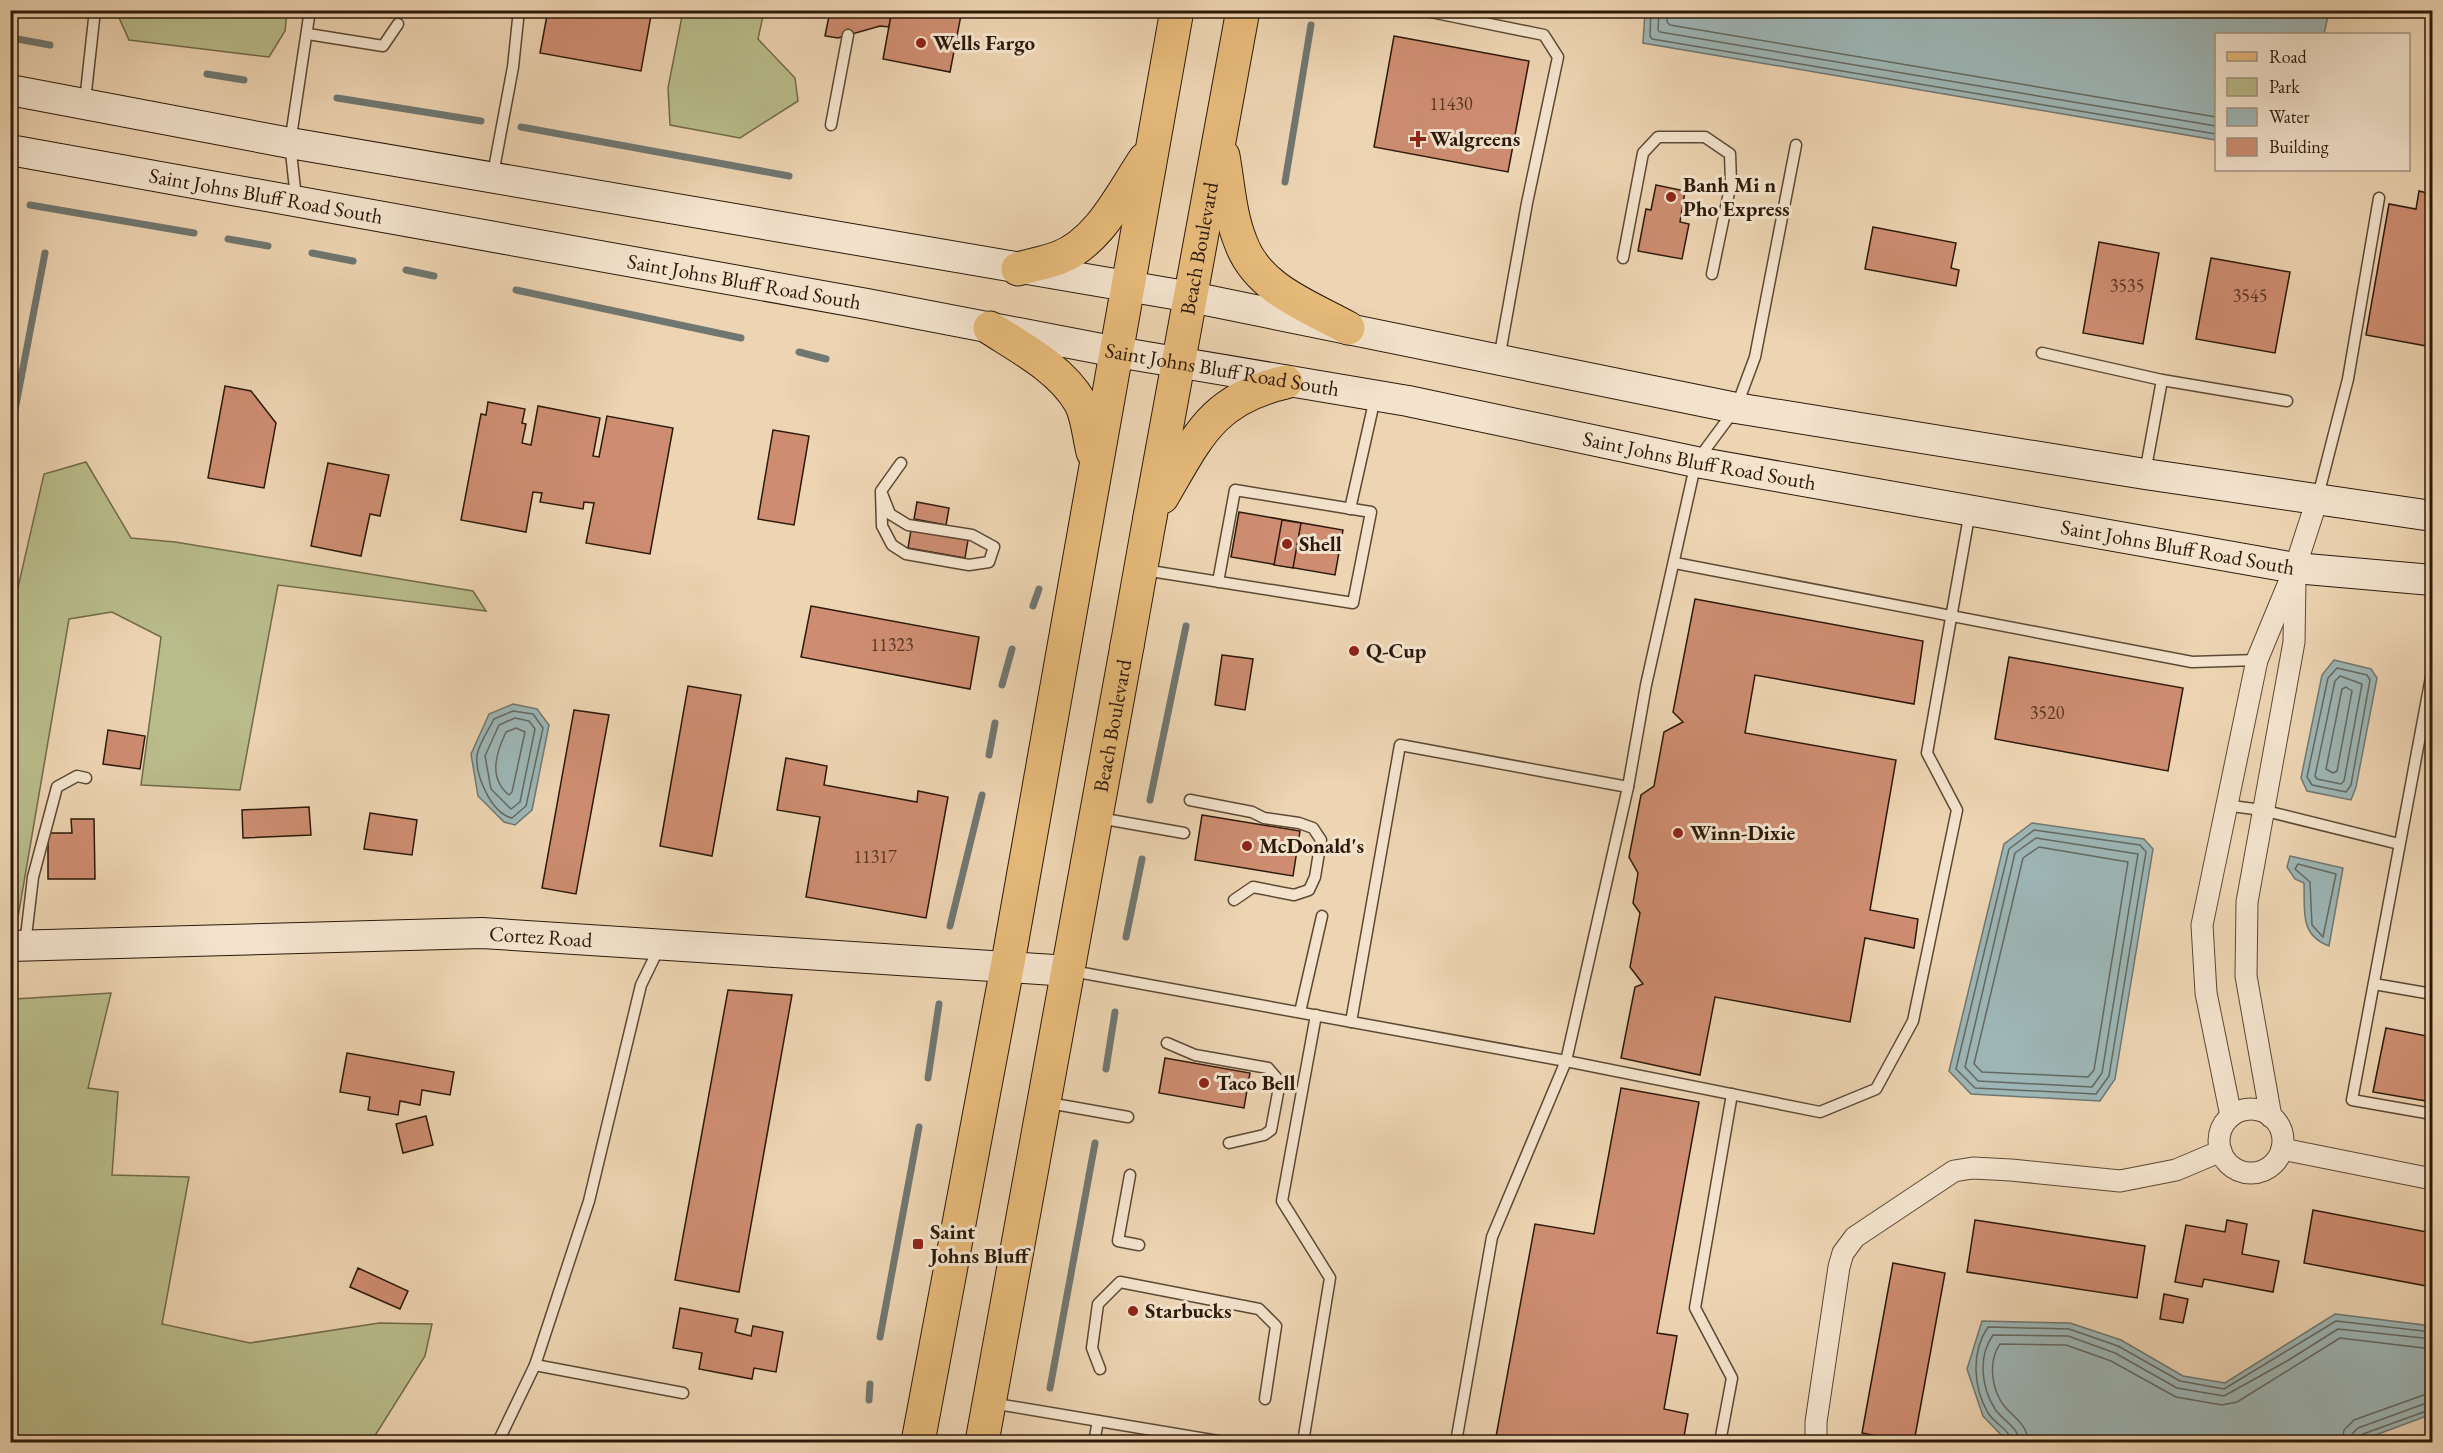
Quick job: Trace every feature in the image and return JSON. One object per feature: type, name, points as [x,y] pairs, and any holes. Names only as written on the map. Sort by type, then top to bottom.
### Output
[{"type":"main road","points":[[918,1443],[1007,968],[1177,10]]},
{"type":"main road","name":"Beach Boulevard","points":[[982,1443],[1243,10]]},
{"type":"main road","points":[[10,90],[492,178],[1191,297],[1736,408],[2145,474],[2433,516]]},
{"type":"main road","points":[[1219,140],[1240,242],[1253,267],[1277,290],[1348,328]]},
{"type":"main road","points":[[1018,269],[1059,258],[1079,247],[1102,223],[1153,147]]},
{"type":"main road","name":"Saint Johns Bluff Road South","points":[[10,150],[1178,363],[1375,395],[1696,462],[2295,568],[2433,580]]},
{"type":"main road","points":[[990,328],[1042,362],[1070,388],[1081,404],[1096,465]]},
{"type":"main road","points":[[1150,517],[1198,435],[1221,410],[1239,397],[1286,382]]},
{"type":"main road","name":"Cortez Road","points":[[18,945],[482,933],[1069,971]]},
{"type":"street","points":[[2231,1116],[2206,993],[2202,925],[2224,805],[2257,660],[2295,568],[2317,500]]},
{"type":"street","points":[[2271,1117],[2246,976],[2247,902],[2294,642],[2295,568]]},
{"type":"street","points":[[2252,1110],[2262,1111],[2271,1117],[2281,1132],[2282,1149],[2271,1167],[2252,1173],[2232,1167],[2221,1151],[2220,1132],[2231,1116],[2252,1110]]},
{"type":"street","points":[[2282,1149],[2433,1179]]},
{"type":"street","points":[[1816,1443],[1816,1422],[1839,1267],[1843,1253],[1855,1237],[1954,1171],[1973,1168],[2011,1170],[2120,1181],[2176,1170],[2221,1151]]},
{"type":"lane","points":[[85,104],[95,10]]},
{"type":"lane","points":[[296,202],[290,142],[310,10]]},
{"type":"lane","points":[[492,178],[513,67],[519,10]]},
{"type":"lane","points":[[1421,10],[1544,35],[1558,57],[1527,203],[1498,359]]},
{"type":"lane","points":[[308,34],[383,46],[398,24]]},
{"type":"lane","points":[[831,125],[848,35]]},
{"type":"lane","points":[[1623,258],[1643,153],[1658,137],[1705,137],[1730,154],[1731,183],[1712,274]]},
{"type":"lane","points":[[1456,1443],[1492,1237],[1566,1061],[1628,787],[1646,685],[1696,462],[1736,408],[1755,357],[1796,145]]},
{"type":"lane","points":[[2317,500],[2348,379],[2379,198]]},
{"type":"lane","points":[[2043,353],[2162,380],[2287,401]]},
{"type":"lane","points":[[2145,474],[2162,380]]},
{"type":"lane","points":[[1350,509],[1375,395]]},
{"type":"lane","points":[[881,491],[890,514],[908,525],[972,535],[994,547],[989,562],[969,565],[906,554],[892,545],[882,526],[881,491],[901,463]]},
{"type":"lane","points":[[1141,570],[1218,582],[1353,603],[1371,512],[1235,490],[1218,582]]},
{"type":"lane","points":[[1069,971],[1566,1061],[1820,1112],[1876,1089],[1913,1022],[1957,810],[1928,753],[1950,614],[1970,510]]},
{"type":"lane","points":[[1675,562],[2192,662],[2257,660]]},
{"type":"lane","points":[[2433,672],[2352,1100],[2433,1114]]},
{"type":"lane","points":[[1351,1022],[1400,746],[1628,787]]},
{"type":"lane","points":[[18,945],[57,787],[77,776],[86,778]]},
{"type":"lane","points":[[1190,800],[1252,812],[1264,818],[1299,823],[1313,828],[1321,840],[1315,876],[1309,890],[1294,895],[1253,887],[1234,900]]},
{"type":"lane","points":[[2224,805],[2262,810],[2399,844]]},
{"type":"lane","points":[[1096,818],[1184,833]]},
{"type":"lane","points":[[1300,1012],[1322,916]]},
{"type":"lane","points":[[498,1443],[535,1365],[589,1201],[641,985],[661,945]]},
{"type":"lane","points":[[2374,984],[2433,994]]},
{"type":"lane","points":[[1303,1443],[1330,1278],[1282,1201],[1316,1015]]},
{"type":"lane","points":[[1167,1043],[1195,1055],[1268,1068],[1276,1074],[1280,1082],[1270,1130],[1264,1135],[1229,1143]]},
{"type":"lane","points":[[1720,1443],[1732,1378],[1695,1308],[1732,1094]]},
{"type":"lane","points":[[1045,1103],[1128,1117]]},
{"type":"lane","points":[[1130,1175],[1118,1241],[1139,1245]]},
{"type":"lane","points":[[1100,1369],[1092,1348],[1098,1304],[1120,1282],[1260,1309],[1276,1326],[1265,1399]]},
{"type":"lane","points":[[535,1365],[683,1393]]},
{"type":"lane","points":[[989,1403],[1224,1443]]},
{"type":"lane","points":[[1094,1443],[1098,1421]]},
{"type":"green space","points":[[116,11],[287,11],[285,31],[269,57],[129,40]]},
{"type":"green space","points":[[683,11],[764,11],[758,39],[795,78],[798,101],[740,138],[670,125],[668,88]]},
{"type":"green space","points":[[86,462],[131,538],[175,542],[473,591],[486,611],[278,585],[240,790],[141,785],[161,637],[112,612],[69,619],[17,923],[11,923],[11,618],[44,474]]},
{"type":"green space","points":[[111,993],[88,1088],[118,1092],[112,1175],[189,1177],[162,1324],[250,1343],[379,1323],[432,1324],[425,1356],[371,1442],[15,1442],[16,1353],[10,1352],[10,1026],[15,999]]},
{"type":"water","points":[[1645,10],[2329,11],[2324,33],[2215,33],[2215,140],[1643,43]]},
{"type":"water","points":[[2334,660],[2371,669],[2377,678],[2356,787],[2351,800],[2307,791],[2301,778],[2322,675]]},
{"type":"water","points":[[513,704],[537,709],[549,725],[532,810],[515,825],[504,822],[478,796],[471,754],[489,714]]},
{"type":"water","points":[[2032,823],[2144,839],[2153,849],[2115,1079],[2100,1101],[1971,1094],[1949,1071],[2004,844]]},
{"type":"water","points":[[2290,856],[2343,868],[2329,946],[2319,941],[2308,928],[2304,912],[2304,883],[2295,879],[2287,867]]},
{"type":"water","points":[[2335,1314],[2432,1326],[2432,1414],[2357,1442],[2008,1442],[1983,1416],[1967,1369],[1982,1321],[2070,1323],[2121,1340],[2183,1376],[2225,1383]]},
{"type":"building","points":[[548,10],[652,10],[641,71],[540,53]]},
{"type":"building","points":[[846,10],[892,10],[889,27],[880,26],[838,38],[825,36],[830,11],[839,13]]},
{"type":"building","name":"Wells Fargo","points":[[892,10],[962,10],[950,72],[883,59]]},
{"type":"building","points":[[1394,36],[1529,61],[1508,172],[1374,147]]},
{"type":"building","points":[[1656,185],[1685,191],[1680,222],[1689,224],[1682,259],[1638,251],[1646,209],[1651,210]]},
{"type":"building","points":[[2419,191],[2432,194],[2432,347],[2366,335],[2389,204],[2416,209]]},
{"type":"building","points":[[1873,227],[1956,243],[1951,268],[1959,270],[1956,286],[1865,269]]},
{"type":"building","points":[[2099,242],[2159,253],[2143,344],[2083,333]]},
{"type":"building","points":[[2211,258],[2290,272],[2275,353],[2196,339]]},
{"type":"building","points":[[225,386],[251,391],[276,423],[264,488],[208,478]]},
{"type":"building","points":[[488,402],[525,409],[522,423],[526,424],[522,443],[531,445],[538,406],[600,418],[593,456],[599,457],[607,416],[673,428],[650,554],[586,543],[594,503],[584,502],[583,509],[540,502],[542,493],[533,492],[526,532],[461,520],[481,414],[486,415]]},
{"type":"building","points":[[773,430],[809,436],[794,525],[758,519]]},
{"type":"building","points":[[328,463],[389,475],[380,516],[370,514],[361,556],[311,546]]},
{"type":"building","points":[[917,502],[949,508],[946,525],[914,519]]},
{"type":"building","name":"Shell","points":[[1239,512],[1343,530],[1335,575],[1231,557]]},
{"type":"building","points":[[1282,520],[1301,523],[1293,568],[1274,565]]},
{"type":"building","points":[[911,530],[968,540],[965,558],[908,548]]},
{"type":"building","points":[[1695,599],[1923,641],[1914,704],[1755,675],[1745,733],[1896,760],[1870,910],[1918,919],[1914,948],[1865,938],[1850,1022],[1715,997],[1700,1075],[1621,1058],[1635,987],[1643,984],[1630,967],[1640,913],[1633,903],[1638,873],[1629,857],[1641,795],[1654,786],[1664,732],[1683,722],[1673,712]]},
{"type":"building","points":[[811,606],[979,637],[970,689],[801,657]]},
{"type":"building","points":[[1222,655],[1253,659],[1245,710],[1215,705]]},
{"type":"building","points":[[2009,657],[2183,688],[2168,771],[1995,739]]},
{"type":"building","points":[[688,686],[741,695],[712,856],[660,846]]},
{"type":"building","points":[[574,710],[609,715],[576,894],[542,888]]},
{"type":"building","points":[[108,730],[145,736],[140,769],[103,764]]},
{"type":"building","points":[[786,758],[827,766],[824,785],[917,802],[918,791],[948,797],[926,918],[806,897],[820,817],[777,810]]},
{"type":"building","points":[[309,807],[311,835],[243,838],[242,810]]},
{"type":"building","points":[[370,813],[417,820],[412,855],[364,849]]},
{"type":"building","name":"McDonald's","points":[[1202,815],[1300,831],[1293,876],[1195,860]]},
{"type":"building","points":[[71,819],[94,819],[95,879],[48,879],[48,833],[72,833]]},
{"type":"building","points":[[728,990],[792,995],[739,1292],[675,1280]]},
{"type":"building","points":[[2386,1028],[2432,1037],[2432,1102],[2373,1092]]},
{"type":"building","points":[[347,1053],[454,1072],[450,1095],[422,1090],[420,1105],[400,1101],[398,1115],[368,1110],[370,1097],[340,1092]]},
{"type":"building","name":"Taco Bell","points":[[1165,1058],[1250,1073],[1244,1108],[1159,1093]]},
{"type":"building","points":[[1621,1088],[1699,1102],[1657,1333],[1677,1336],[1664,1409],[1688,1414],[1683,1442],[1495,1442],[1535,1224],[1594,1234]]},
{"type":"building","points":[[426,1116],[433,1145],[403,1153],[396,1124]]},
{"type":"building","points":[[2313,1210],[2432,1233],[2432,1287],[2304,1263]]},
{"type":"building","points":[[1975,1220],[2145,1246],[2137,1298],[1967,1272]]},
{"type":"building","points":[[2227,1220],[2247,1224],[2242,1254],[2279,1261],[2273,1292],[2204,1279],[2202,1287],[2175,1282],[2186,1225],[2225,1232]]},
{"type":"building","points":[[1893,1263],[1945,1273],[1914,1442],[1899,1439],[1899,1442],[1876,1442],[1877,1436],[1862,1433]]},
{"type":"building","points":[[358,1268],[408,1291],[400,1309],[350,1287]]},
{"type":"building","points":[[2164,1294],[2188,1299],[2183,1323],[2160,1319]]},
{"type":"building","points":[[680,1308],[738,1319],[735,1332],[751,1336],[753,1326],[783,1332],[776,1372],[754,1368],[752,1379],[699,1369],[702,1353],[673,1348]]},
{"type":"waterway","points":[[1285,182],[1311,25]]},
{"type":"waterway","points":[[12,38],[50,45]]},
{"type":"waterway","points":[[207,74],[244,80]]},
{"type":"waterway","points":[[337,98],[481,121]]},
{"type":"waterway","points":[[521,127],[789,176]]},
{"type":"waterway","points":[[30,205],[194,233]]},
{"type":"waterway","points":[[228,239],[268,246]]},
{"type":"waterway","points":[[10,436],[45,253]]},
{"type":"waterway","points":[[312,253],[353,261]]},
{"type":"waterway","points":[[406,270],[434,276]]},
{"type":"waterway","points":[[516,290],[741,338]]},
{"type":"waterway","points":[[799,352],[826,359]]},
{"type":"waterway","points":[[1033,606],[1039,589]]},
{"type":"waterway","points":[[1150,800],[1186,626]]},
{"type":"waterway","points":[[1002,685],[1012,649]]},
{"type":"waterway","points":[[989,755],[995,723]]},
{"type":"waterway","points":[[950,926],[982,795]]},
{"type":"waterway","points":[[1126,937],[1142,859]]},
{"type":"waterway","points":[[928,1078],[939,1004]]},
{"type":"waterway","points":[[1106,1069],[1115,1012]]},
{"type":"waterway","points":[[880,1337],[919,1127]]},
{"type":"waterway","points":[[1050,1388],[1095,1143]]},
{"type":"waterway","points":[[869,1400],[870,1384]]},
{"type":"place","name":"Wells Fargo","points":[[921,43]]},
{"type":"place","name":"Walgreens","points":[[1418,139]]},
{"type":"place","name":"Banh Mi n Pho Express","points":[[1671,197]]},
{"type":"place","name":"Shell","points":[[1287,544]]},
{"type":"place","name":"Q-Cup","points":[[1354,651]]},
{"type":"place","name":"Winn-Dixie","points":[[1678,833]]},
{"type":"place","name":"McDonald's","points":[[1247,846]]},
{"type":"place","name":"Taco Bell","points":[[1204,1083]]},
{"type":"place","name":"Saint Johns Bluff","points":[[918,1244]]},
{"type":"place","name":"Starbucks","points":[[1133,1311]]}]
